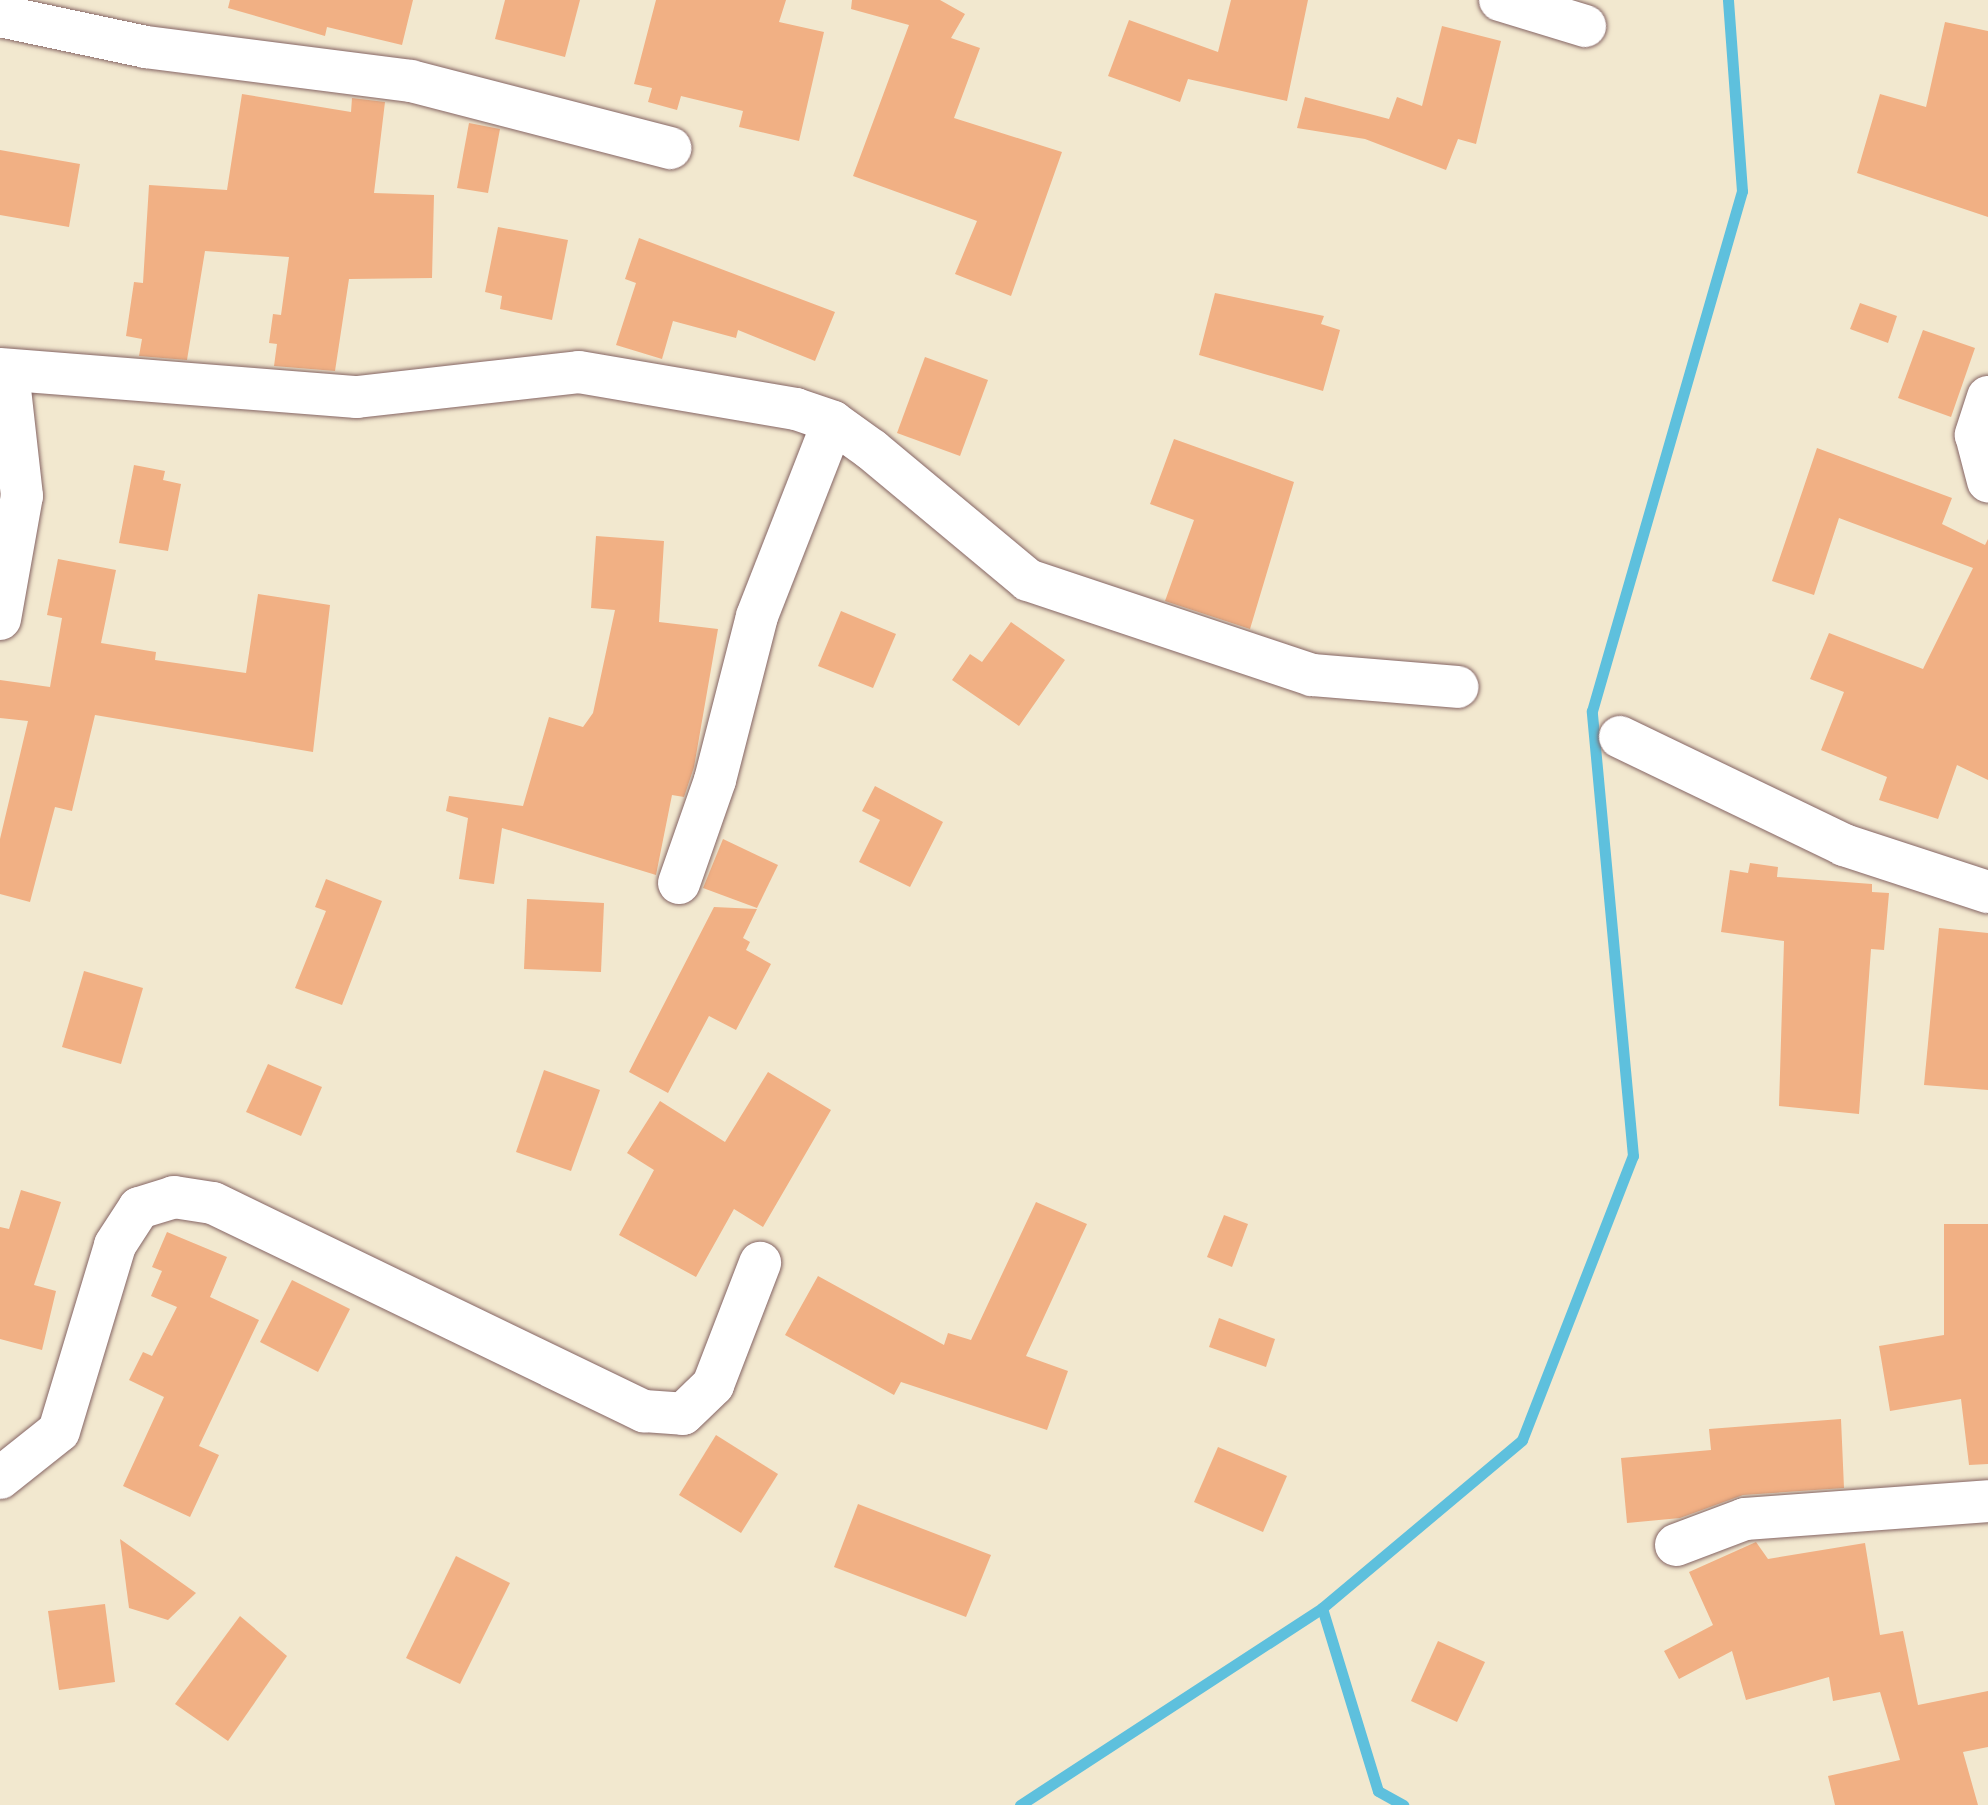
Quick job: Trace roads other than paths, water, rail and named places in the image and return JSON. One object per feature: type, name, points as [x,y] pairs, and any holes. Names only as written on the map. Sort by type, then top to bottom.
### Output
[{"type":"street","points":[[1500,0],[1585,26]]},
{"type":"street","points":[[0,16],[146,47],[411,81],[671,148]]},
{"type":"street","points":[[0,619],[22,496],[4,370],[357,397],[579,372],[796,409],[833,422],[1028,580],[1312,675],[1458,687]]},
{"type":"street","points":[[1988,397],[1976,435],[1988,481]]},
{"type":"street","points":[[679,883],[715,780],[757,616],[833,422]]},
{"type":"street","points":[[1620,737],[1844,845],[1988,892]]},
{"type":"street","points":[[0,1478],[59,1431],[115,1245],[139,1208],[174,1197],[213,1203],[644,1411],[683,1414],[713,1385],[760,1263]]},
{"type":"street","points":[[1676,1545],[1745,1519],[1988,1501]]},
{"type":"waterway","points":[[1020,1805],[1322,1608],[1522,1440],[1633,1156],[1592,711],[1742,191],[1728,0]]},
{"type":"waterway","points":[[1322,1608],[1378,1791],[1403,1805]]}]
